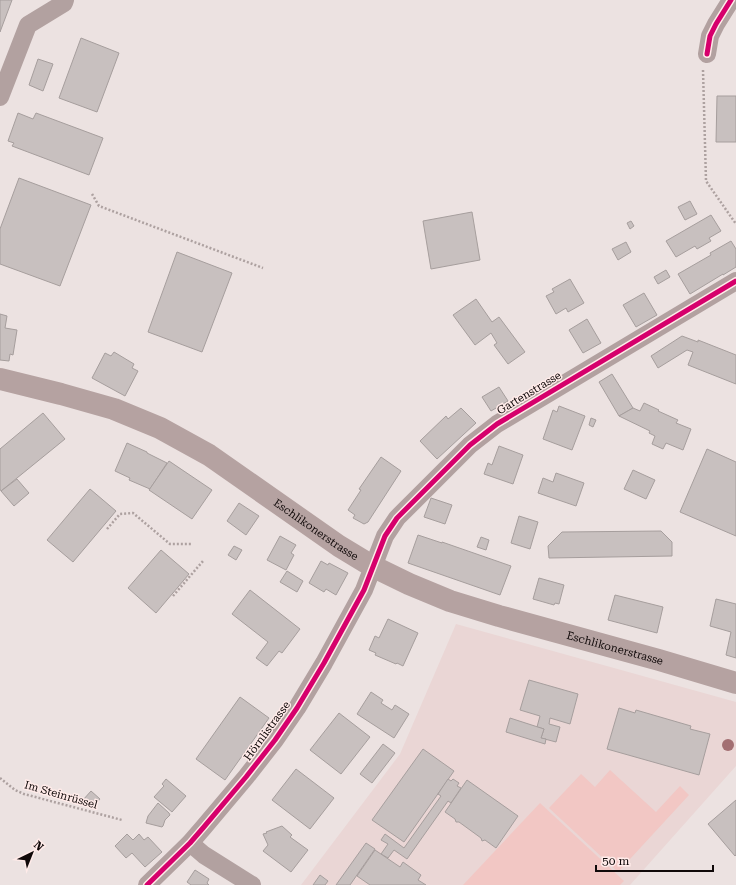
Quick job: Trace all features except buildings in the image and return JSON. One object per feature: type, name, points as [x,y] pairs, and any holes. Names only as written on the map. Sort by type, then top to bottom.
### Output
[{"type":"main road","name":"Eschlikonerstrasse","points":[[0,379],[114,409],[160,428],[209,455],[339,546],[372,566],[409,584],[450,601],[736,683]]},
{"type":"street","points":[[0,96],[28,25],[65,0]]},
{"type":"street","points":[[707,54],[710,36],[731,0]]},
{"type":"street","name":"Gartenstrasse","points":[[372,566],[385,536],[396,518],[479,438],[514,413],[736,281]]},
{"type":"street","name":"Hörnlistrasse","points":[[147,885],[190,843],[275,740],[297,708],[324,663],[364,590],[372,566]]},
{"type":"street","points":[[190,843],[204,855],[252,885]]},
{"type":"path","points":[[707,54],[703,61],[706,181],[736,224]]},
{"type":"path","points":[[92,194],[99,206],[263,268]]},
{"type":"path","points":[[107,529],[120,514],[133,513],[170,544],[192,544]]},
{"type":"path","points":[[173,596],[203,560]]},
{"type":"shaded area","points":[[456,624],[736,702],[736,766],[630,885],[301,885],[400,754]]},
{"type":"shaded area","points":[[610,770],[656,812],[680,786],[689,795],[618,872],[549,808],[581,774],[595,787]]},
{"type":"shaded area","points":[[540,803],[624,881],[620,885],[463,885]]},
{"type":"cycle path","points":[[707,54],[710,36],[731,0]]},
{"type":"cycle path","points":[[147,885],[190,843],[203,828],[275,740],[297,708],[324,663],[364,590],[385,536],[397,518],[470,445],[497,424],[736,281]]}]
